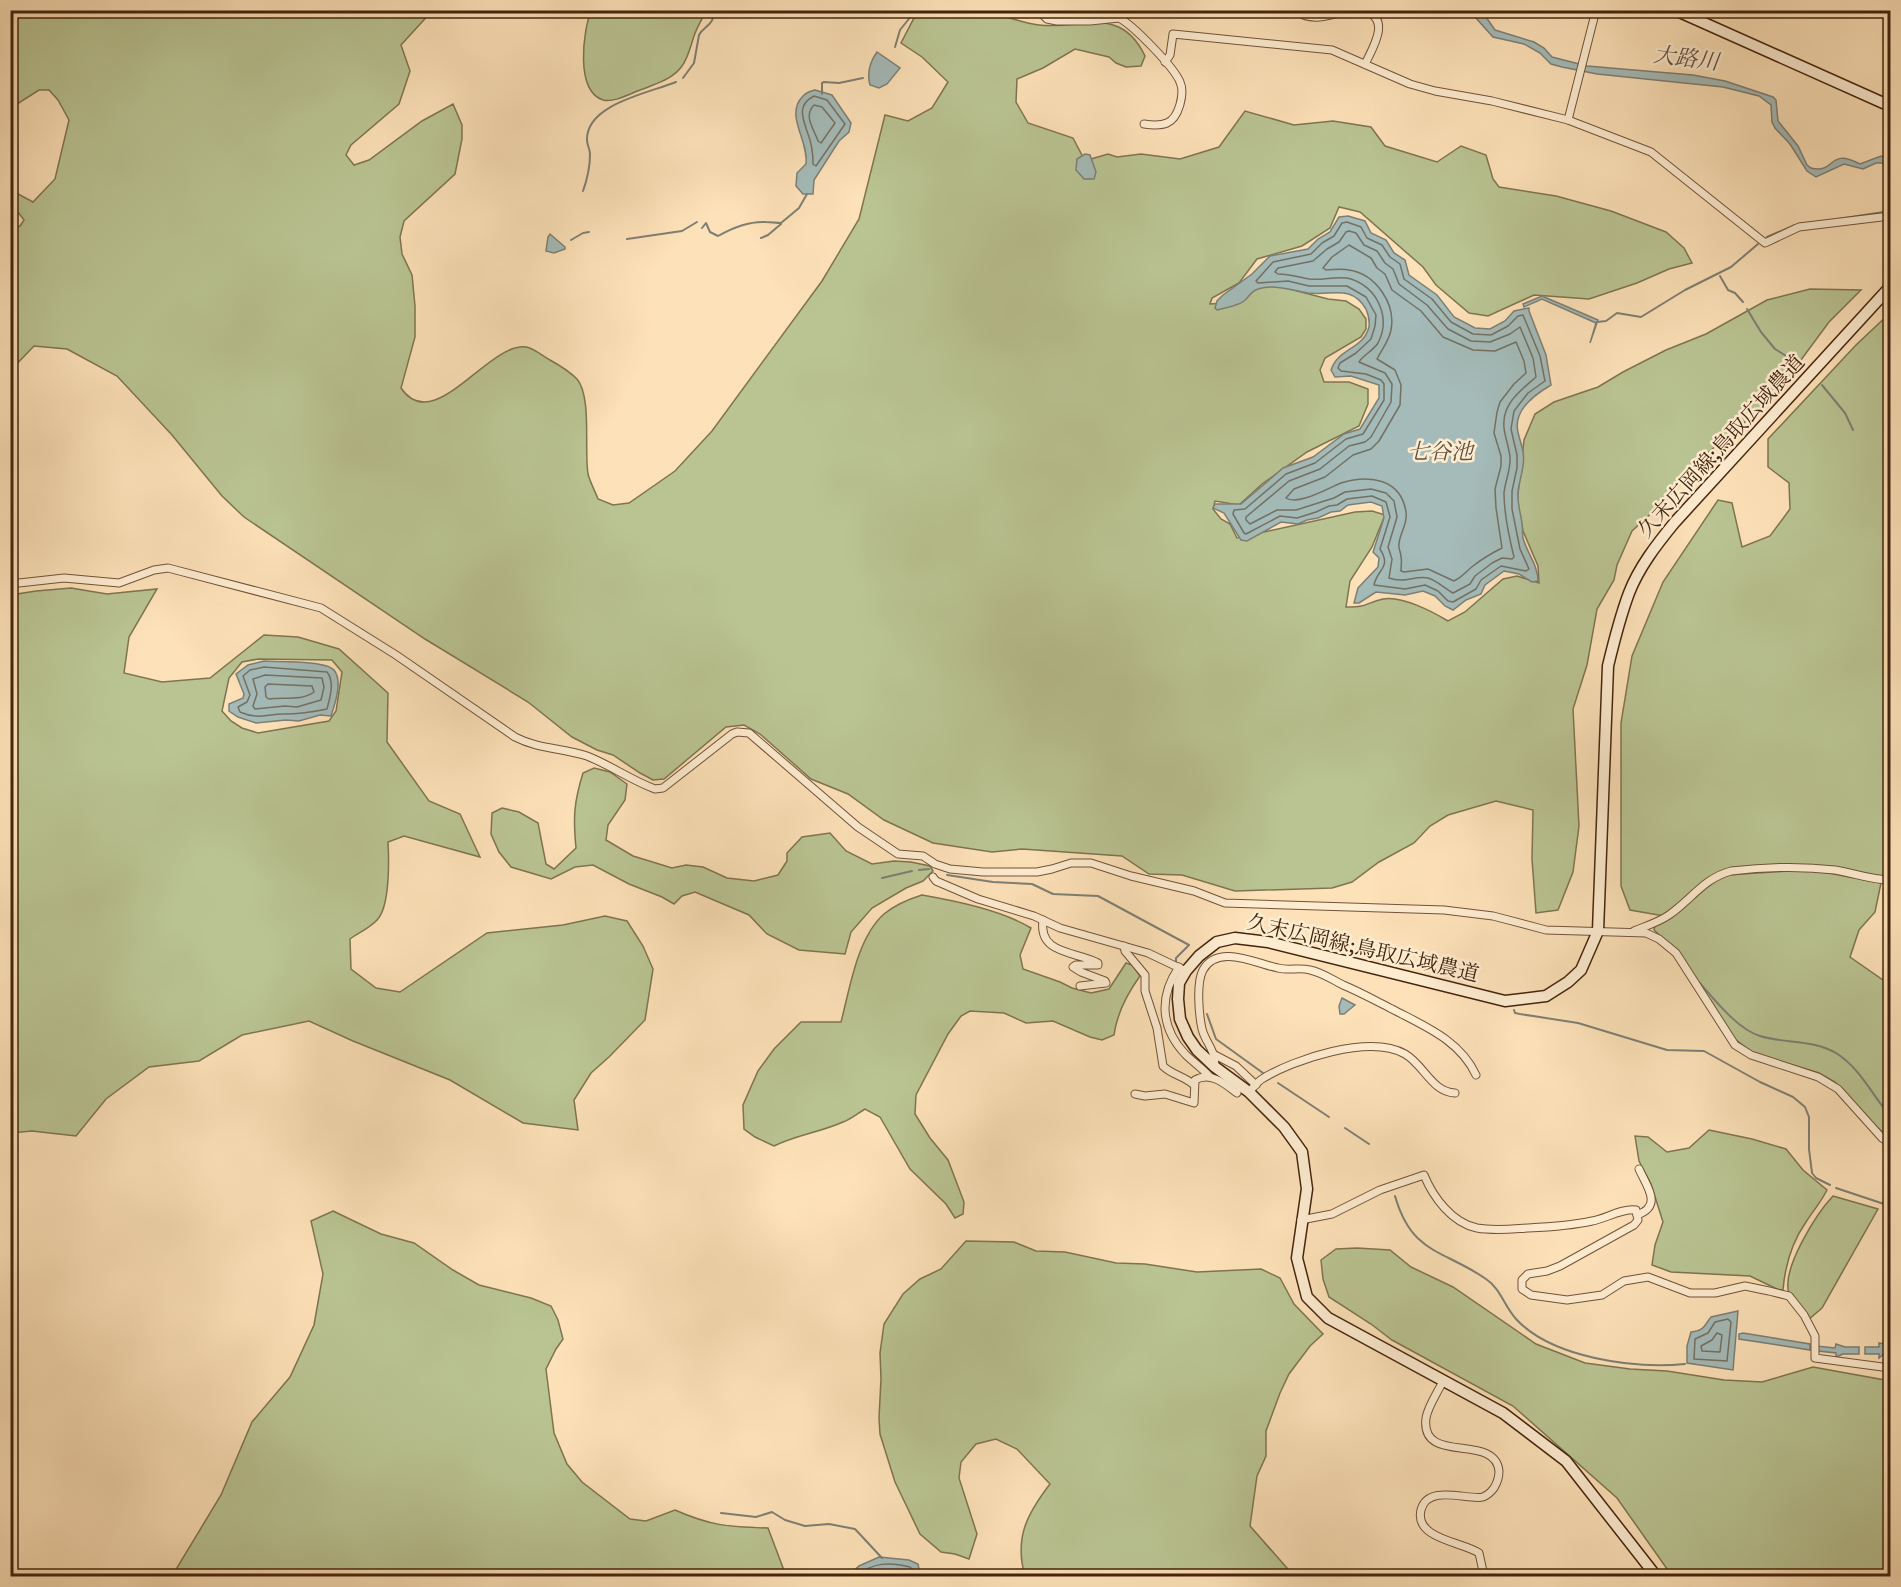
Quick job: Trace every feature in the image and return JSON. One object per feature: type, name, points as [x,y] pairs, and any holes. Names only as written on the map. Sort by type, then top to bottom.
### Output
[{"type":"street","points":[[1294,10],[1302,16],[1316,18],[1351,10]]},
{"type":"street","points":[[1362,10],[1373,14],[1378,19],[1380,27],[1365,64]]},
{"type":"street","points":[[1568,120],[1596,10]]},
{"type":"street","points":[[1675,10],[1890,106]]},
{"type":"street","points":[[1044,16],[1047,19],[1066,21],[1119,18],[1152,45],[1180,82],[1181,98],[1178,110],[1171,121],[1164,124],[1144,124]]},
{"type":"street","points":[[1165,62],[1170,55],[1172,35],[1177,33],[1332,50],[1410,84],[1568,120],[1651,152],[1765,243],[1799,227],[1890,216]]},
{"type":"street","name":"久末広岡線;鳥取広域農道","points":[[1183,969],[1217,942],[1235,938],[1268,942],[1505,1001],[1546,996],[1568,982],[1581,970],[1598,931],[1608,666],[1629,591],[1653,549],[1675,522],[1890,287]]},
{"type":"street","points":[[10,584],[64,578],[119,583],[154,570],[168,568],[321,608],[515,737],[536,746],[574,752],[589,757],[655,789],[663,788],[732,734],[749,733],[858,827],[892,852],[923,856],[935,864],[950,869],[983,872],[1037,872],[1084,862],[1194,891],[1231,904],[1444,910],[1493,916],[1546,930],[1652,935],[1676,953],[1735,1045],[1751,1055],[1818,1077],[1838,1089],[1882,1138],[1890,1143]]},
{"type":"street","points":[[1632,933],[1668,916],[1706,882],[1731,871],[1808,867],[1839,871],[1864,878],[1890,880]]},
{"type":"street","points":[[933,877],[936,881],[978,899],[1076,933],[1148,953],[1183,969],[1179,983],[1180,1019],[1188,1037],[1212,1072],[1247,1090],[1284,1127],[1302,1152],[1307,1189],[1297,1258],[1307,1297],[1328,1318],[1503,1413],[1566,1461],[1656,1576]]},
{"type":"street","points":[[1042,920],[1043,934],[1049,944],[1098,963],[1073,967],[1106,983],[1080,986]]},
{"type":"street","points":[[1124,946],[1125,951],[1145,975],[1147,1001],[1157,1028],[1163,1066],[1184,1076],[1194,1085]]},
{"type":"street","points":[[1247,1090],[1236,1066],[1215,1054],[1202,1030],[1198,996],[1203,969],[1212,961],[1231,956],[1281,969],[1311,970],[1367,995],[1425,1025],[1453,1045],[1470,1063],[1476,1075]]},
{"type":"street","points":[[1247,1090],[1260,1080],[1279,1071],[1333,1052],[1360,1046],[1383,1047],[1404,1054],[1422,1068],[1442,1090],[1455,1093]]},
{"type":"street","points":[[1212,1072],[1215,1054]]},
{"type":"street","points":[[1135,1094],[1145,1096],[1165,1094],[1194,1103],[1194,1085],[1198,1078],[1212,1072]]},
{"type":"street","points":[[1637,1215],[1647,1212],[1651,1207],[1652,1199],[1639,1169]]},
{"type":"street","points":[[1302,1220],[1332,1214],[1380,1190],[1424,1175],[1437,1200],[1461,1222],[1475,1228],[1492,1230],[1567,1226],[1636,1210],[1638,1220],[1634,1225],[1560,1266],[1527,1274],[1522,1280],[1522,1289],[1531,1295],[1567,1300],[1602,1295],[1624,1281],[1648,1277],[1690,1293],[1715,1293],[1745,1286],[1769,1291],[1789,1296],[1804,1316],[1815,1336],[1815,1358],[1890,1368]]},
{"type":"street","points":[[1443,1380],[1426,1418],[1431,1438],[1442,1445],[1486,1453],[1496,1461],[1499,1477],[1495,1487],[1485,1496],[1450,1494],[1428,1501],[1422,1508],[1421,1518],[1425,1527],[1433,1535],[1479,1553],[1484,1576]]},
{"type":"green space","points":[[591,10],[706,11],[686,59],[678,70],[659,83],[608,101],[594,94],[588,85],[585,73],[584,46]]},
{"type":"green space","points":[[985,10],[1039,25],[1099,23],[1112,25],[1124,30],[1135,40],[1145,56],[1141,66],[1126,67],[1109,57],[1075,49],[1043,68],[1017,79],[1016,102],[1028,123],[1073,138],[1083,157],[1091,159],[1108,154],[1117,157],[1141,154],[1180,159],[1219,147],[1245,111],[1294,125],[1333,121],[1371,127],[1385,146],[1437,162],[1461,146],[1486,155],[1493,179],[1499,187],[1556,196],[1611,211],[1666,232],[1684,248],[1692,263],[1669,269],[1637,283],[1589,299],[1534,295],[1488,316],[1469,313],[1436,285],[1423,267],[1360,212],[1339,207],[1330,228],[1302,246],[1257,259],[1239,283],[1212,298],[1210,304],[1226,303],[1243,289],[1270,284],[1328,299],[1346,301],[1359,309],[1366,319],[1366,329],[1361,337],[1325,358],[1320,370],[1324,382],[1349,382],[1368,389],[1368,404],[1359,426],[1307,452],[1262,484],[1239,505],[1215,501],[1213,509],[1221,519],[1230,524],[1237,538],[1355,512],[1372,511],[1385,515],[1372,547],[1350,581],[1346,607],[1362,606],[1383,599],[1399,599],[1426,609],[1448,621],[1465,612],[1503,579],[1517,576],[1539,583],[1538,566],[1523,531],[1517,503],[1524,440],[1535,414],[1554,402],[1598,387],[1666,350],[1706,334],[1767,300],[1810,289],[1861,290],[1829,322],[1781,387],[1745,422],[1705,455],[1667,499],[1632,531],[1617,565],[1614,580],[1597,609],[1587,665],[1573,709],[1579,826],[1573,872],[1558,910],[1536,913],[1532,859],[1533,810],[1496,801],[1448,815],[1430,826],[1414,843],[1379,862],[1352,882],[1332,888],[1235,891],[1182,875],[1149,874],[1122,856],[1022,849],[992,852],[933,843],[884,820],[848,794],[811,779],[760,734],[744,725],[726,727],[664,779],[653,780],[613,755],[597,750],[572,737],[528,702],[425,639],[244,517],[222,496],[172,435],[117,376],[67,349],[34,346],[11,370],[11,227],[20,226],[24,220],[11,203],[10,164],[18,194],[33,202],[55,179],[69,120],[58,100],[49,90],[39,90],[11,108],[11,11],[432,11],[401,45],[410,71],[399,104],[351,145],[346,155],[354,165],[369,160],[422,121],[453,104],[462,125],[462,139],[455,174],[404,221],[400,237],[402,254],[412,275],[415,306],[415,337],[401,388],[414,400],[429,402],[445,395],[511,349],[526,347],[532,349],[561,366],[577,379],[582,387],[586,411],[588,474],[598,499],[613,505],[629,503],[675,471],[712,431],[822,281],[859,219],[885,115],[908,121],[932,108],[948,82],[922,57],[901,43],[914,18],[940,11]]},
{"type":"green space","points":[[1890,313],[1890,878],[1850,872],[1838,867],[1805,865],[1718,873],[1698,886],[1664,916],[1630,910],[1621,886],[1621,723],[1632,656],[1663,582],[1718,500],[1732,503],[1742,547],[1770,536],[1790,509],[1789,483],[1768,467],[1768,439],[1856,345]]},
{"type":"green space","points":[[71,588],[107,594],[157,589],[129,637],[124,673],[162,682],[210,678],[264,635],[298,637],[339,649],[388,693],[387,742],[429,801],[460,814],[480,857],[404,836],[388,842],[388,883],[381,914],[371,926],[350,939],[351,969],[376,988],[400,992],[487,933],[563,925],[605,916],[627,921],[643,946],[653,969],[645,1020],[591,1073],[574,1100],[578,1130],[523,1123],[450,1080],[309,1021],[242,1035],[199,1061],[149,1067],[106,1099],[76,1136],[32,1131],[11,1133],[11,595]],"holes":[[[258,659],[332,660],[342,672],[336,711],[329,721],[258,733],[242,728],[222,711],[229,678],[242,662]]]},
{"type":"green space","points":[[594,768],[610,772],[627,784],[625,800],[608,825],[606,840],[633,856],[672,868],[686,865],[703,867],[727,878],[754,881],[778,875],[787,861],[787,853],[802,837],[830,833],[846,851],[872,864],[894,861],[911,862],[930,866],[933,871],[923,881],[872,908],[851,932],[845,954],[799,950],[767,934],[749,915],[695,892],[682,896],[674,904],[593,865],[575,867],[551,879],[511,867],[499,852],[491,834],[492,813],[502,808],[519,812],[538,823],[546,864],[554,869],[576,848],[576,801],[583,773]]},
{"type":"green space","points":[[1803,870],[1881,883],[1875,912],[1859,930],[1850,957],[1890,985],[1890,1138],[1873,1124],[1835,1082],[1819,1073],[1753,1053],[1735,1039],[1681,955],[1654,930],[1655,925],[1705,886],[1728,875]]},
{"type":"green space","points":[[922,895],[992,911],[1031,928],[1020,955],[1023,969],[1072,988],[1091,993],[1109,989],[1126,963],[1132,965],[1140,976],[1123,1004],[1114,1035],[1102,1040],[1053,1021],[1026,1023],[1004,1013],[970,1011],[961,1016],[948,1034],[916,1095],[915,1114],[930,1138],[948,1160],[964,1202],[963,1214],[955,1218],[946,1204],[910,1169],[880,1117],[865,1109],[835,1125],[774,1146],[744,1129],[743,1105],[758,1071],[774,1049],[801,1022],[841,1022],[851,979],[867,936],[884,914],[907,900]]},
{"type":"green space","points":[[1709,1130],[1786,1149],[1803,1170],[1827,1190],[1793,1246],[1787,1263],[1783,1290],[1750,1276],[1671,1272],[1652,1265],[1655,1245],[1663,1222],[1651,1184],[1639,1161],[1635,1136],[1648,1137],[1667,1152],[1689,1148]]},
{"type":"green space","points":[[1833,1196],[1878,1209],[1822,1308],[1808,1320],[1789,1293],[1790,1270],[1810,1228]]},
{"type":"green space","points":[[333,1211],[381,1234],[414,1243],[479,1285],[531,1298],[551,1306],[563,1339],[546,1369],[554,1433],[567,1464],[582,1482],[630,1519],[646,1521],[675,1510],[720,1525],[768,1528],[785,1573],[789,1576],[172,1576],[221,1495],[252,1422],[290,1377],[314,1325],[323,1274],[311,1221]]},
{"type":"green space","points":[[966,1241],[1014,1242],[1036,1251],[1065,1252],[1116,1263],[1145,1264],[1197,1272],[1261,1269],[1280,1278],[1294,1304],[1323,1334],[1310,1346],[1289,1374],[1280,1393],[1266,1431],[1266,1456],[1257,1476],[1250,1526],[1294,1576],[1025,1576],[1021,1550],[1022,1538],[1029,1516],[1050,1484],[1017,1449],[996,1439],[976,1444],[961,1462],[959,1478],[977,1534],[969,1559],[941,1552],[920,1534],[895,1482],[880,1434],[880,1353],[884,1324],[903,1294],[920,1279],[941,1269]]},
{"type":"green space","points":[[1336,1249],[1390,1250],[1411,1267],[1453,1287],[1536,1344],[1585,1363],[1667,1371],[1724,1380],[1762,1382],[1813,1367],[1890,1381],[1890,1576],[1672,1576],[1617,1498],[1513,1406],[1392,1340],[1329,1297],[1323,1279],[1321,1260]]},
{"type":"water","points":[[1435,11],[1479,11],[1484,14],[1495,30],[1534,42],[1552,57],[1587,66],[1693,75],[1725,81],[1773,97],[1776,100],[1778,121],[1798,146],[1807,165],[1811,168],[1825,168],[1842,158],[1860,164],[1881,156],[1890,160],[1890,167],[1885,163],[1876,163],[1863,169],[1844,164],[1816,177],[1807,171],[1790,144],[1775,128],[1772,122],[1771,105],[1759,96],[1723,87],[1597,74],[1562,67],[1551,64],[1540,53],[1524,44],[1493,37],[1475,17],[1443,16]]},
{"type":"water","points":[[877,52],[900,68],[887,84],[879,88],[870,85],[869,77],[871,64]]},
{"type":"water","points":[[815,90],[832,95],[851,123],[849,132],[839,141],[814,180],[813,194],[803,194],[796,186],[797,173],[806,164],[806,155],[796,120],[796,111],[803,96]]},
{"type":"water","points":[[1085,154],[1090,155],[1096,172],[1094,179],[1084,179],[1076,170],[1077,159]]},
{"type":"water","name":"七谷池","points":[[1348,216],[1365,221],[1371,233],[1386,240],[1394,253],[1405,260],[1409,275],[1437,295],[1454,317],[1475,328],[1490,329],[1505,321],[1514,311],[1529,308],[1546,355],[1551,385],[1524,406],[1517,425],[1524,457],[1518,496],[1523,536],[1538,581],[1532,582],[1519,574],[1504,571],[1485,585],[1481,594],[1466,600],[1453,610],[1435,596],[1423,591],[1405,595],[1376,592],[1359,603],[1354,603],[1358,588],[1378,567],[1379,558],[1373,552],[1384,518],[1382,506],[1371,502],[1348,505],[1340,511],[1298,524],[1281,522],[1247,541],[1241,540],[1224,513],[1213,508],[1215,504],[1241,504],[1283,468],[1313,457],[1344,434],[1360,429],[1379,398],[1379,385],[1351,376],[1335,377],[1331,370],[1339,357],[1362,340],[1369,327],[1366,309],[1354,296],[1340,293],[1317,294],[1270,287],[1254,291],[1244,301],[1231,307],[1217,310],[1215,308],[1217,301],[1223,295],[1252,274],[1270,256],[1308,249],[1330,232],[1339,217]]},
{"type":"water","points":[[550,234],[565,249],[554,253],[546,251]]},
{"type":"water","points":[[1542,296],[1598,320],[1590,343],[1596,323],[1542,299],[1524,307],[1523,304]]},
{"type":"water","points":[[264,661],[312,663],[334,670],[338,686],[331,716],[320,715],[299,721],[256,723],[238,717],[229,711],[229,704],[243,698],[244,694],[236,674],[248,665]]},
{"type":"water","points":[[1342,998],[1355,1005],[1344,1014],[1340,1014],[1339,1006]]},
{"type":"water","points":[[1738,1311],[1733,1370],[1687,1363],[1687,1346],[1691,1332],[1701,1329],[1711,1317]]},
{"type":"water","points":[[1739,1334],[1810,1344],[1810,1350],[1739,1339]]},
{"type":"water","points":[[1879,1343],[1890,1345],[1890,1351],[1879,1358],[1879,1354],[1865,1354],[1865,1347],[1879,1347]]},
{"type":"water","points":[[1836,1344],[1845,1347],[1859,1347],[1859,1354],[1843,1354],[1836,1357],[1836,1353],[1818,1351],[1817,1346],[1835,1348]]},
{"type":"water","points":[[879,1557],[909,1560],[918,1564],[917,1576],[848,1576],[859,1566]]},
{"type":"waterway","points":[[683,78],[694,63],[699,35],[711,23],[714,10]]},
{"type":"waterway","points":[[895,47],[900,30],[916,10]]},
{"type":"waterway","points":[[822,94],[822,83],[824,82],[839,83],[863,78]]},
{"type":"waterway","points":[[583,191],[590,158],[587,140],[589,128],[597,117],[621,102],[676,82]]},
{"type":"waterway","points":[[702,228],[706,223],[710,232],[718,236],[747,224],[781,223],[799,208],[807,194]]},
{"type":"waterway","points":[[1825,221],[1890,211]]},
{"type":"waterway","points":[[627,239],[682,231],[697,222]]},
{"type":"waterway","points":[[761,238],[781,224]]},
{"type":"waterway","points":[[1767,237],[1795,225]]},
{"type":"waterway","points":[[571,240],[589,232]]},
{"type":"waterway","points":[[1597,322],[1606,321],[1617,313],[1641,317],[1685,290],[1731,267],[1758,244]]},
{"type":"waterway","points":[[1720,276],[1728,290],[1735,293],[1743,302]]},
{"type":"waterway","points":[[1747,309],[1775,349],[1796,362]]},
{"type":"waterway","points":[[1822,385],[1845,413],[1853,430]]},
{"type":"waterway","points":[[919,870],[929,869]]},
{"type":"waterway","points":[[882,878],[912,871]]},
{"type":"waterway","points":[[947,875],[993,882],[1032,884],[1053,894],[1098,896],[1189,945],[1176,958],[1176,963]]},
{"type":"waterway","points":[[1698,981],[1726,1013],[1751,1032],[1760,1036],[1818,1046],[1845,1059],[1890,1116]]},
{"type":"waterway","points":[[1514,1010],[1515,1013],[1578,1023],[1667,1050],[1704,1051],[1760,1082],[1793,1097],[1805,1107],[1809,1117],[1812,1173],[1816,1178],[1830,1185]]},
{"type":"waterway","points":[[1207,1014],[1216,1039],[1263,1073]]},
{"type":"waterway","points":[[1278,1083],[1329,1117]]},
{"type":"waterway","points":[[1345,1128],[1369,1144]]},
{"type":"waterway","points":[[1836,1188],[1890,1206]]},
{"type":"waterway","points":[[1395,1196],[1410,1230],[1420,1240],[1486,1279],[1499,1293],[1516,1319],[1550,1343],[1572,1352],[1619,1362],[1642,1365],[1685,1364]]},
{"type":"waterway","points":[[721,1513],[756,1517],[772,1512],[785,1520],[805,1526],[829,1524],[855,1529],[882,1558]]},
{"type":"water label","name":"大路川","points":[[1686,58]]}]
